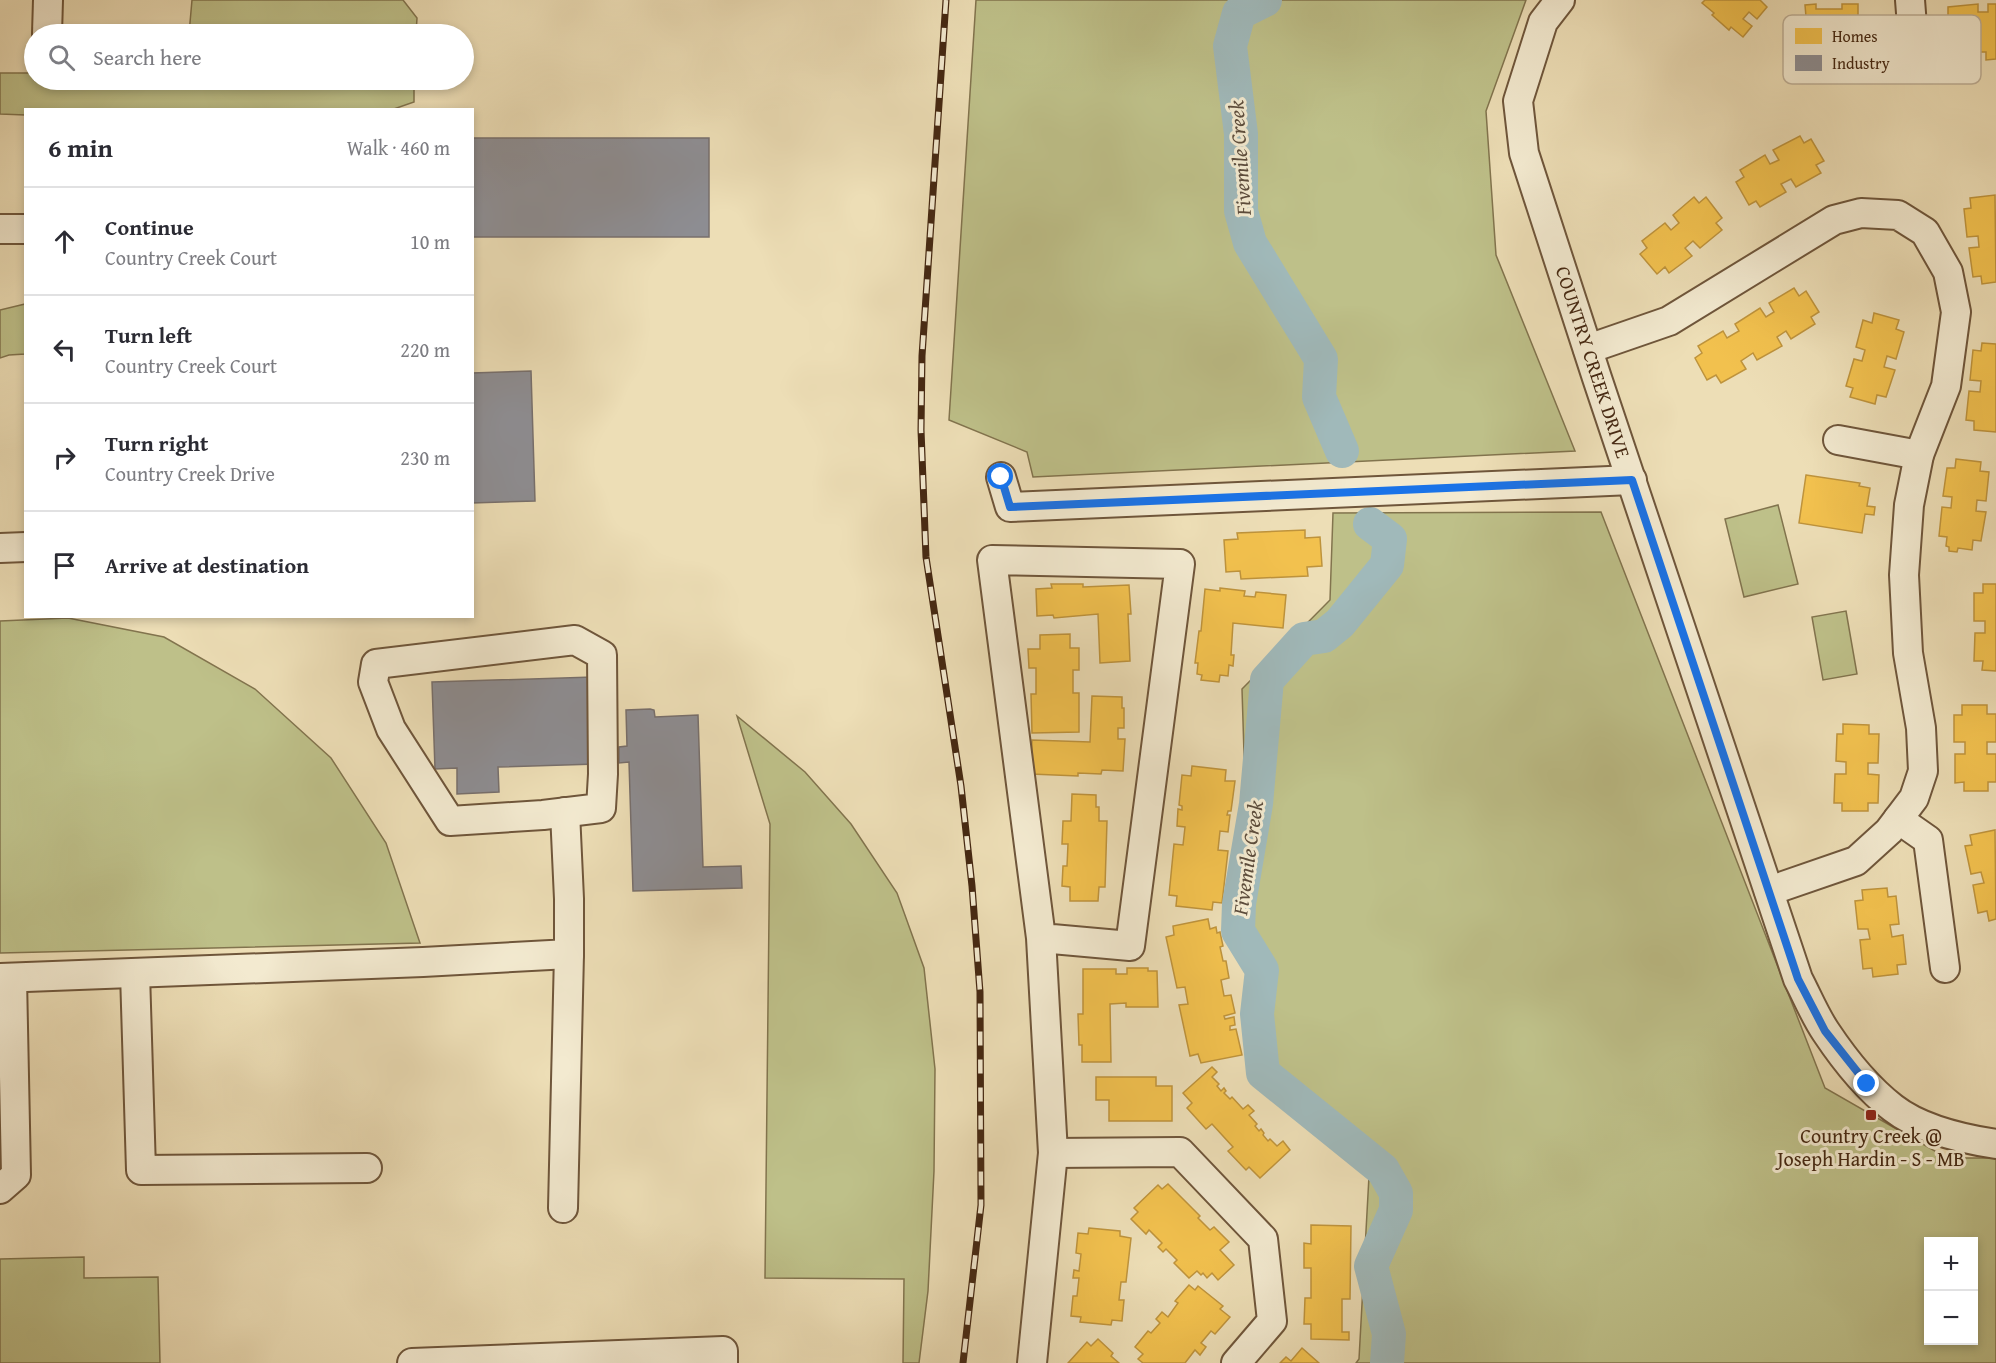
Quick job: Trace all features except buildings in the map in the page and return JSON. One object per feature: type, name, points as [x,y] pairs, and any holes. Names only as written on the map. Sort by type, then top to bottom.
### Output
[{"type":"street","points":[[47,24],[48,0]]},
{"type":"street","name":"COUNTRY CREEK DRIVE","points":[[1560,0],[1543,22],[1518,100],[1524,153],[1798,979],[1825,1031],[1867,1084],[1894,1109],[1929,1127],[1960,1137],[1996,1144]]},
{"type":"street","points":[[1910,0],[1911,15]]},
{"type":"street","points":[[1588,349],[1669,321],[1834,220],[1861,213],[1898,215],[1925,232],[1948,272],[1956,312],[1946,386],[1919,455],[1909,505],[1904,575],[1910,669],[1921,728],[1923,771],[1914,798],[1888,831],[1856,861],[1769,891]]},
{"type":"street","points":[[0,229],[24,229]]},
{"type":"street","points":[[1838,440],[1919,455]]},
{"type":"street","points":[[1001,477],[1010,507],[1632,480]]},
{"type":"street","points":[[0,548],[24,547]]},
{"type":"street","points":[[1032,1363],[1053,1153],[1041,938],[992,560],[1180,564],[1130,946],[1041,938]]},
{"type":"street","points":[[575,640],[602,655],[601,808],[566,812],[450,821],[392,729],[373,682],[376,664],[575,640]]},
{"type":"street","points":[[563,1208],[569,954],[566,812]]},
{"type":"street","points":[[1898,819],[1928,840],[1945,968]]},
{"type":"street","points":[[0,1189],[16,1175],[7,1045],[6,978],[569,954]]},
{"type":"street","points":[[135,973],[141,1170],[367,1168]]},
{"type":"street","points":[[1053,1153],[1180,1152],[1263,1239],[1272,1321],[1236,1363]]},
{"type":"street","points":[[412,1363],[723,1351],[723,1363]]},
{"type":"green space","points":[[192,0],[403,0],[417,18],[417,24],[190,24]]},
{"type":"green space","points":[[976,0],[1526,0],[1486,111],[1496,255],[1575,451],[1033,477],[1027,452],[949,420]]},
{"type":"green space","points":[[0,73],[24,73],[24,90],[414,90],[414,102],[397,108],[24,108],[24,115],[0,114]]},
{"type":"green space","points":[[24,304],[24,354],[0,358],[0,310]]},
{"type":"green space","points":[[1778,505],[1798,584],[1744,597],[1725,519]]},
{"type":"green space","points":[[1601,512],[1825,1088],[1947,1158],[1996,1158],[1996,1363],[1356,1363],[1359,1359],[1369,1176],[1254,1076],[1242,689],[1330,600],[1333,513]]},
{"type":"green space","points":[[1846,611],[1857,674],[1823,680],[1812,617]]},
{"type":"green space","points":[[68,618],[164,637],[255,689],[331,758],[386,843],[420,943],[0,953],[0,621]]},
{"type":"green space","points":[[737,716],[805,772],[851,824],[897,893],[924,968],[935,1069],[934,1171],[928,1291],[919,1363],[903,1363],[904,1279],[765,1278],[770,824]]},
{"type":"green space","points":[[84,1257],[84,1278],[158,1277],[160,1363],[0,1363],[0,1259]]},
{"type":"waterway","name":"Fivemile Creek","points":[[1265,0],[1239,13],[1230,46],[1241,134],[1241,211],[1250,243],[1321,359],[1319,397],[1342,451]]},
{"type":"waterway","name":"Fivemile Creek","points":[[1370,524],[1390,539],[1387,565],[1340,623],[1324,636],[1304,639],[1267,680],[1256,804],[1239,904],[1238,931],[1262,970],[1257,1014],[1263,1073],[1383,1170],[1396,1193],[1396,1210],[1371,1266],[1389,1334],[1387,1363]]},
{"type":"railway","points":[[946,0],[922,356],[921,430],[926,557],[961,786],[980,992],[981,1205],[963,1363]]},
{"type":"place","name":"Country Creek @ Joseph Hardin - S - MB","points":[[1871,1115]]},
{"type":"route","points":[[1001,477],[1010,507],[1632,480],[1798,979],[1825,1031],[1867,1084]]}]
